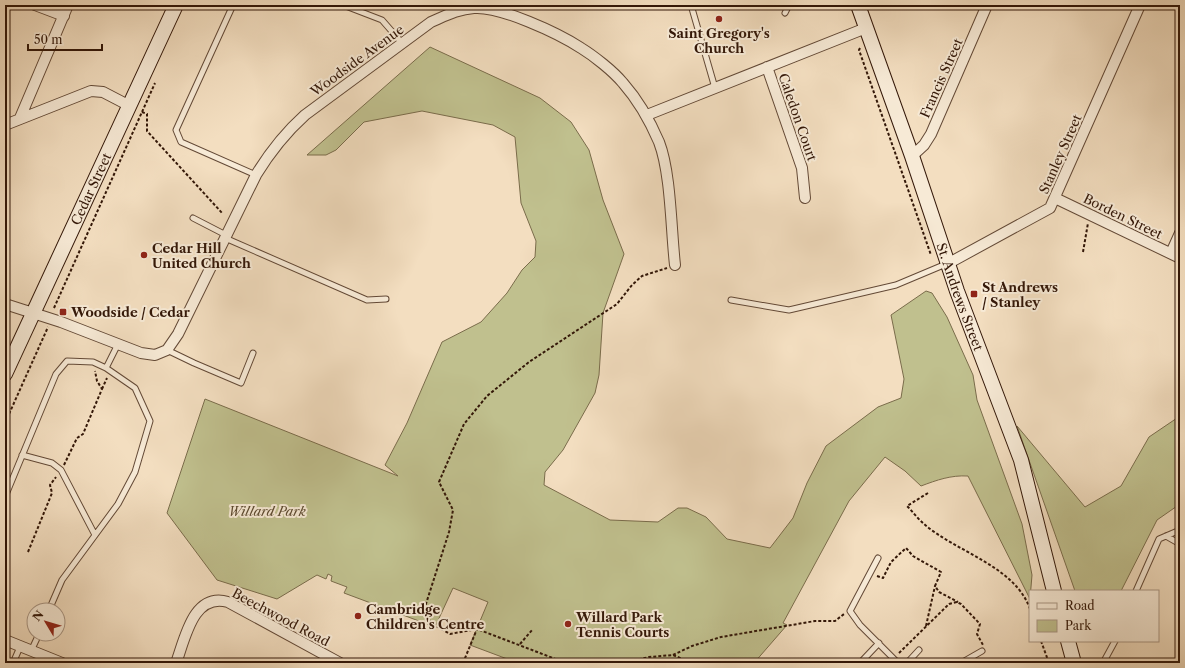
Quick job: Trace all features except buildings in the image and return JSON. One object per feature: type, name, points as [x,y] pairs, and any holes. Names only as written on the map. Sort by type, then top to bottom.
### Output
[{"type":"main road","name":"Cedar Street","points":[[5,374],[128,105],[176,5]]},
{"type":"main road","name":"St. Andrews Street","points":[[858,5],[912,156],[942,266],[1021,460],[1054,590]]},
{"type":"main road","points":[[1068,642],[1074,663]]},
{"type":"street","points":[[35,5],[64,16]]},
{"type":"street","points":[[20,118],[68,5]]},
{"type":"street","name":"Francis Street","points":[[912,156],[924,145],[931,134],[987,5]]},
{"type":"street","name":"Stanley Street","points":[[942,266],[1050,208],[1140,5]]},
{"type":"street","name":"Woodside Avenue","points":[[168,350],[178,334],[256,175],[271,151],[288,130],[305,115],[431,22],[454,12],[475,8],[495,7],[531,22],[581,48],[622,82],[647,115],[659,144],[666,173],[675,265]]},
{"type":"street","points":[[647,115],[866,28]]},
{"type":"street","name":"Caledon Court","points":[[767,67],[802,168],[805,198]]},
{"type":"street","points":[[5,125],[91,91],[103,92],[128,105]]},
{"type":"street","name":"Borden Street","points":[[1055,198],[1176,255]]},
{"type":"street","points":[[1176,255],[1180,233]]},
{"type":"street","points":[[5,304],[34,312],[141,353],[155,355],[168,350]]},
{"type":"street","name":"Beechwood Road","points":[[176,663],[194,615],[201,606],[210,601],[219,599],[228,602],[340,663]]},
{"type":"street","points":[[5,640],[62,663]]},
{"type":"lane","points":[[233,5],[176,130],[181,142],[256,175]]},
{"type":"lane","points":[[343,5],[382,20],[402,43]]},
{"type":"lane","points":[[691,5],[715,88]]},
{"type":"lane","points":[[785,13],[790,5]]},
{"type":"lane","points":[[193,218],[226,236],[367,300],[386,299]]},
{"type":"lane","points":[[731,300],[789,310],[896,285],[942,266]]},
{"type":"lane","points":[[108,369],[118,344]]},
{"type":"lane","points":[[168,350],[194,364],[241,383],[252,353]]},
{"type":"lane","points":[[5,497],[56,374],[67,361],[93,362],[108,369],[135,388],[150,421],[135,472],[118,504],[96,536],[62,580],[52,602]]},
{"type":"lane","points":[[22,455],[52,463],[61,470],[96,536]]},
{"type":"lane","points":[[1136,590],[1159,539],[1180,530]]},
{"type":"lane","points":[[1166,536],[1176,544],[1180,544]]},
{"type":"lane","points":[[878,558],[850,612],[860,625],[898,663]]},
{"type":"lane","points":[[31,651],[35,642]]},
{"type":"lane","points":[[1103,663],[1114,642]]},
{"type":"lane","points":[[860,663],[879,643]]},
{"type":"lane","points":[[13,663],[20,647]]},
{"type":"lane","points":[[908,663],[918,650]]},
{"type":"lane","points":[[961,663],[982,651]]},
{"type":"path","points":[[861,45],[859,50],[942,266]]},
{"type":"path","points":[[54,308],[155,83]]},
{"type":"path","points":[[142,112],[147,114],[148,131],[223,214]]},
{"type":"path","points":[[1083,252],[1088,222]]},
{"type":"path","points":[[566,663],[520,644],[477,629],[450,634],[431,623],[424,610],[449,532],[453,510],[439,482],[464,424],[487,396],[529,362],[617,304],[641,277],[675,265]]},
{"type":"path","points":[[5,423],[49,326]]},
{"type":"path","points":[[93,362],[97,381],[102,390]]},
{"type":"path","points":[[28,552],[52,493],[50,485],[61,470],[77,438],[83,434],[102,390],[108,369]]},
{"type":"path","points":[[928,493],[907,506],[924,524],[1009,578],[1027,601],[1029,606]]},
{"type":"path","points":[[870,573],[883,578],[891,562],[906,548],[913,556],[941,572],[935,586],[925,627]]},
{"type":"path","points":[[935,586],[939,592],[961,604],[980,624],[978,634],[985,648],[982,651]]},
{"type":"path","points":[[894,658],[949,604],[958,602],[961,604]]},
{"type":"path","points":[[624,663],[649,657],[673,655],[692,646],[721,637],[815,621],[835,621],[850,612]]},
{"type":"path","points":[[463,663],[477,629]]},
{"type":"path","points":[[520,644],[533,629]]},
{"type":"path","points":[[1041,642],[1049,663]]},
{"type":"path","points":[[673,655],[692,663]]},
{"type":"green space","name":"Willard Park","points":[[430,47],[540,98],[571,122],[589,150],[603,200],[624,254],[603,313],[599,375],[595,393],[563,450],[545,472],[544,485],[610,520],[658,522],[678,508],[687,508],[706,517],[727,539],[770,548],[793,518],[807,483],[826,446],[878,407],[901,398],[904,379],[891,315],[926,291],[932,293],[947,317],[973,375],[977,400],[1022,524],[1032,575],[1029,597],[968,476],[950,477],[921,486],[905,471],[885,457],[849,501],[783,623],[787,625],[754,663],[518,663],[470,645],[488,602],[453,588],[435,627],[344,593],[347,587],[331,581],[332,576],[328,574],[326,579],[317,575],[277,599],[217,580],[167,513],[205,399],[398,476],[385,465],[407,423],[442,342],[481,322],[507,293],[522,270],[535,257],[536,241],[521,203],[515,137],[493,125],[422,111],[364,122],[336,150],[326,155],[307,155]]},
{"type":"green space","points":[[1180,416],[1180,504],[1157,520],[1122,590],[1075,590],[1017,426],[1085,507],[1121,486],[1149,437]]},
{"type":"place","name":"Saint Gregory's Church","points":[[719,19]]},
{"type":"place","name":"Cedar Hill United Church","points":[[144,255]]},
{"type":"place","name":"St Andrews / Stanley","points":[[974,294]]},
{"type":"place","name":"Woodside / Cedar","points":[[63,312]]},
{"type":"place","name":"Cambridge Children's Centre","points":[[358,616]]},
{"type":"place","name":"Willard Park Tennis Courts","points":[[568,624]]}]
